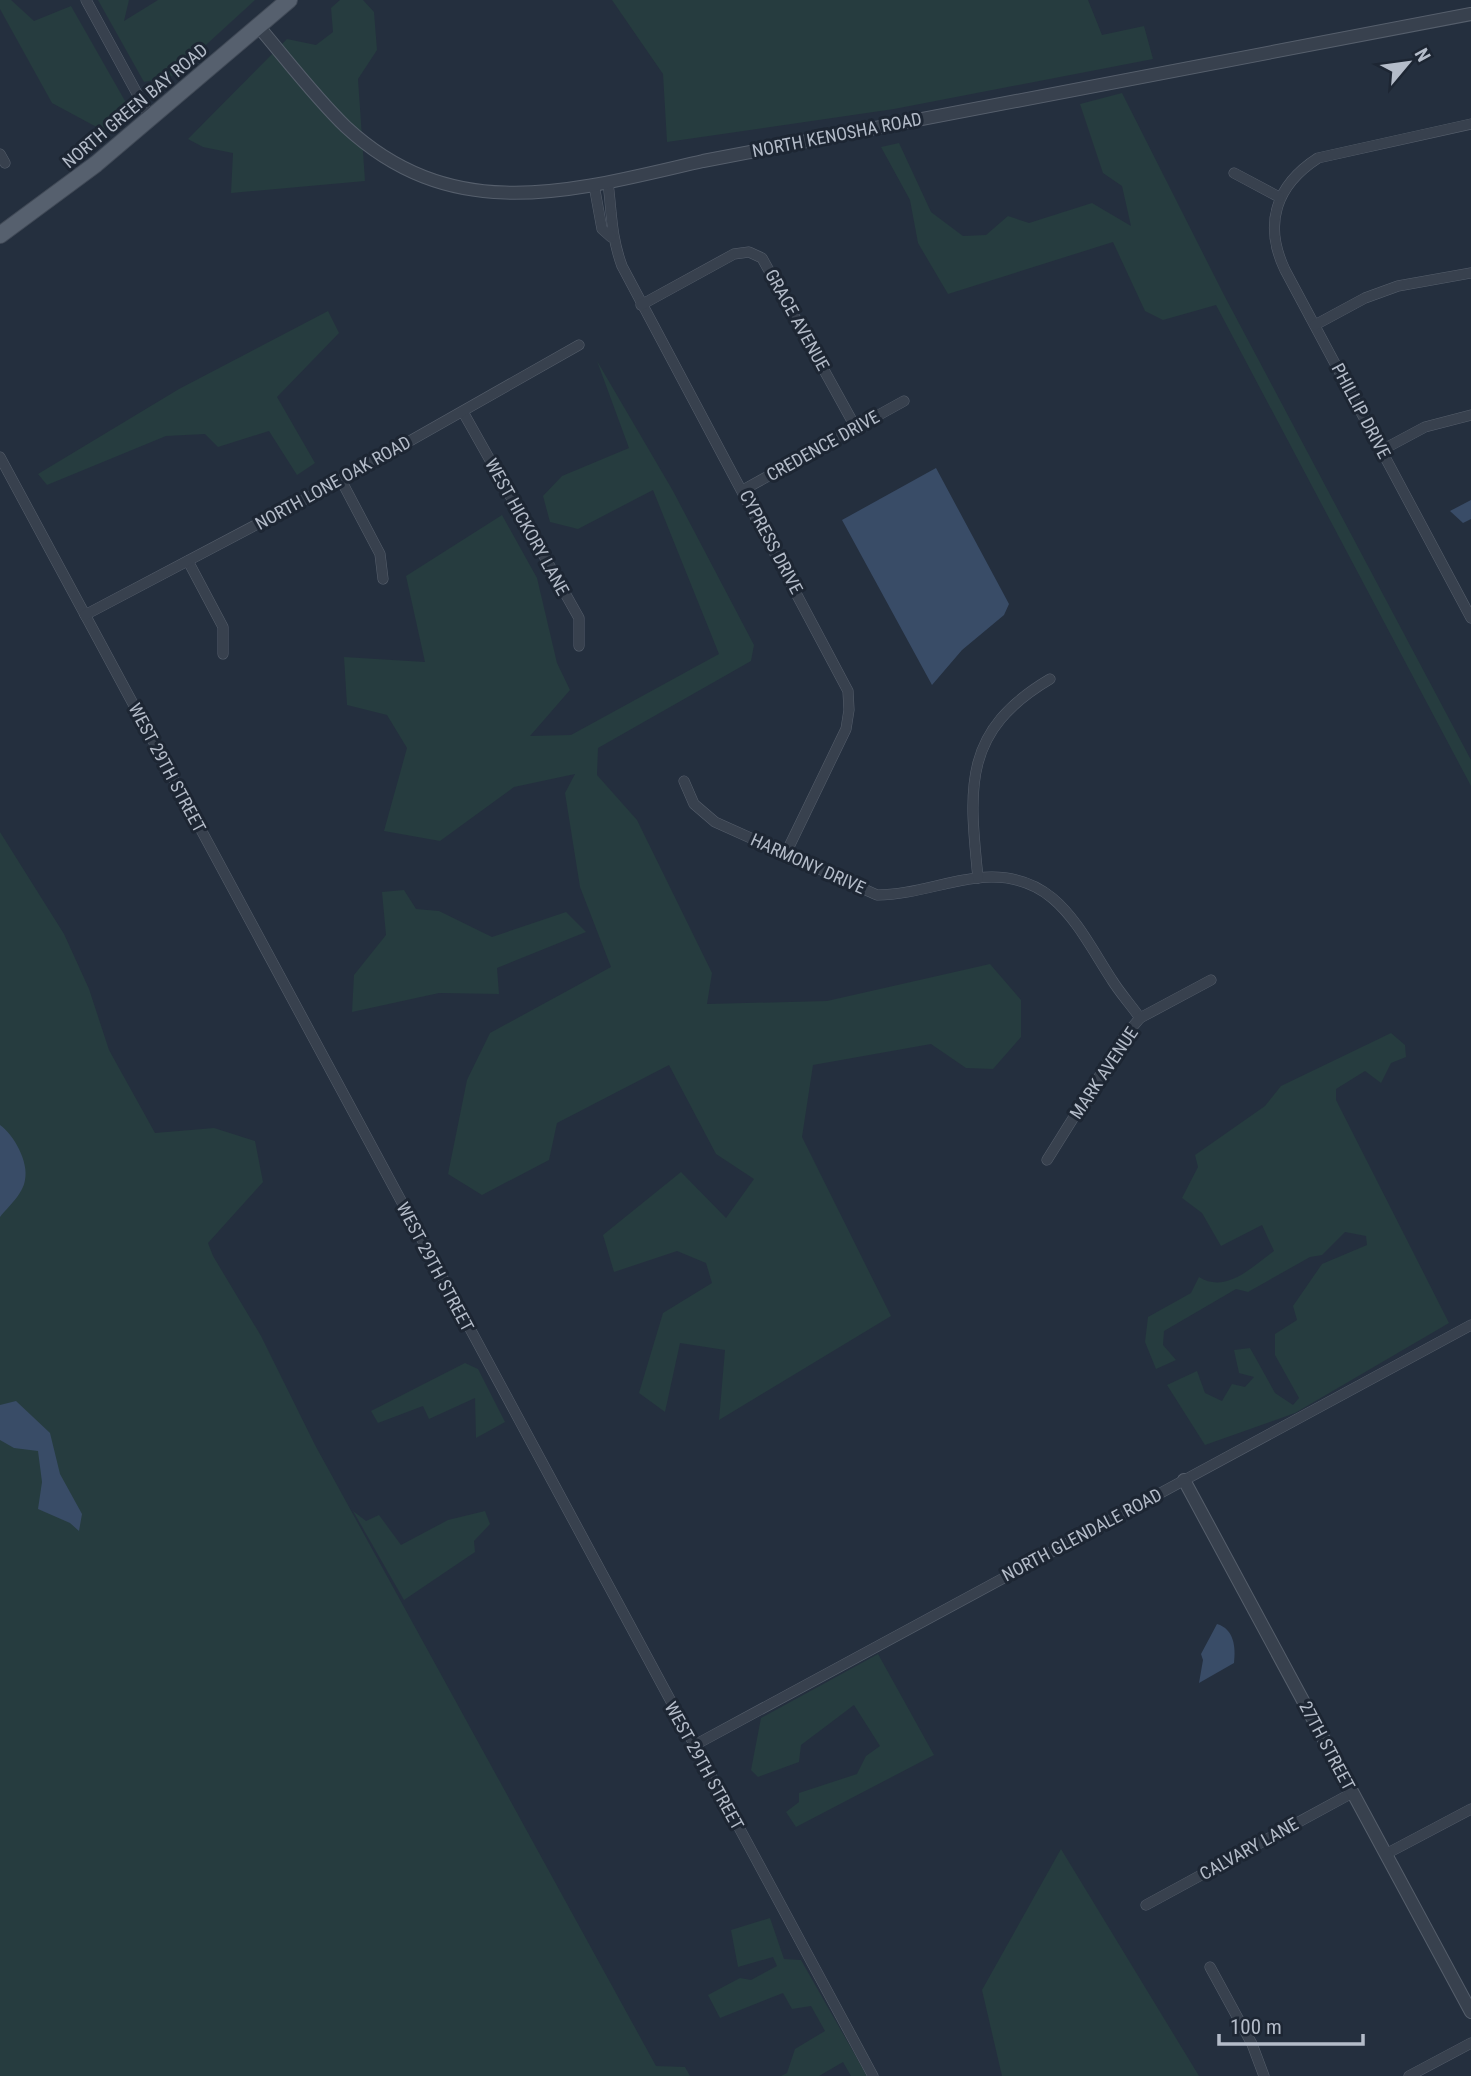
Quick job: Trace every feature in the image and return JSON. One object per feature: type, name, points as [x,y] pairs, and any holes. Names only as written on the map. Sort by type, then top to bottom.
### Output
[{"type":"main road","name":"NORTH GREEN BAY ROAD","points":[[0,234],[96,164],[289,0]]},
{"type":"street","points":[[86,0],[151,119]]},
{"type":"street","name":"NORTH KENOSHA ROAD","points":[[258,27],[345,125],[365,142],[411,169],[445,183],[503,195],[534,194],[608,183],[715,159],[1471,14]]},
{"type":"street","points":[[1234,173],[1279,197],[1300,169],[1318,158],[1471,124]]},
{"type":"street","name":"CYPRESS DRIVE","points":[[608,183],[613,224],[611,237]]},
{"type":"street","name":"CYPRESS DRIVE","points":[[594,185],[602,229],[611,237],[640,305],[743,490],[848,691],[846,729],[785,855]]},
{"type":"street","name":"PHILLIP DRIVE","points":[[1279,197],[1276,251],[1470,612]]},
{"type":"street","name":"GRACE AVENUE","points":[[640,305],[734,254],[749,252],[762,258],[856,428]]},
{"type":"street","points":[[1315,325],[1365,298],[1398,286],[1471,273]]},
{"type":"street","name":"NORTH LONE OAK ROAD","points":[[85,615],[341,480],[579,345]]},
{"type":"street","name":"CREDENCE DRIVE","points":[[743,490],[904,401]]},
{"type":"street","name":"WEST HICKORY LANE","points":[[463,412],[579,618],[579,646]]},
{"type":"street","points":[[1382,450],[1425,427],[1471,415]]},
{"type":"street","name":"WEST 29TH STREET","points":[[0,457],[873,2076]]},
{"type":"street","points":[[341,480],[380,554],[383,579]]},
{"type":"street","points":[[188,561],[223,627],[223,654]]},
{"type":"street","points":[[978,878],[971,809],[973,776],[987,741],[1003,716],[1024,695],[1050,679]]},
{"type":"street","name":"HARMONY DRIVE","points":[[684,780],[694,804],[715,822],[877,895],[905,893],[978,878],[1024,883],[1040,888],[1060,903],[1080,925],[1113,982],[1140,1018]]},
{"type":"street","name":"MARK AVENUE","points":[[1047,1160],[1124,1037],[1140,1018],[1211,980]]},
{"type":"street","name":"NORTH GLENDALE ROAD","points":[[693,1746],[1471,1325]]},
{"type":"street","name":"27TH STREET","points":[[1184,1480],[1471,2012]]},
{"type":"street","name":"CALVARY LANE","points":[[1146,1905],[1352,1793]]},
{"type":"street","points":[[1386,1854],[1471,1809]]},
{"type":"street","points":[[1210,1967],[1252,2044],[1265,2076]]},
{"type":"street","points":[[1409,2076],[1471,2043]]},
{"type":"green space","points":[[0,0],[11,0],[34,21],[71,6],[129,108],[104,131],[52,103],[0,9]]},
{"type":"green space","points":[[98,0],[129,0],[124,21],[158,0],[255,0],[172,76],[144,82]]},
{"type":"green space","points":[[340,0],[363,0],[374,12],[377,50],[358,79],[365,181],[231,193],[233,153],[203,147],[188,139],[287,39],[316,45],[333,32],[331,8]]},
{"type":"green space","points":[[612,0],[1088,0],[1102,35],[1144,26],[1153,59],[894,109],[667,142],[663,74]]},
{"type":"green space","points":[[1122,93],[1224,295],[1471,760],[1471,786],[1216,305],[1163,320],[1145,311],[1113,242],[948,294],[918,243],[910,200],[881,147],[899,143],[931,212],[963,236],[986,235],[1008,216],[1029,223],[1092,203],[1131,226],[1122,186],[1103,173],[1080,104]]},
{"type":"green space","points":[[328,311],[339,333],[277,397],[315,463],[297,475],[269,431],[218,447],[205,434],[166,436],[47,485],[38,474],[179,389]]},
{"type":"green space","points":[[597,361],[673,491],[754,645],[751,661],[598,748],[597,775],[637,820],[712,973],[707,1004],[827,1001],[990,964],[1021,1000],[1021,1037],[993,1069],[966,1068],[931,1044],[813,1065],[802,1137],[891,1316],[719,1420],[725,1350],[680,1343],[665,1412],[639,1393],[663,1313],[712,1283],[706,1263],[677,1251],[614,1272],[603,1235],[681,1172],[726,1218],[754,1179],[716,1154],[669,1065],[557,1123],[549,1160],[482,1195],[448,1174],[467,1080],[490,1033],[611,967],[580,887],[565,793],[575,774],[514,787],[440,841],[384,831],[407,748],[387,715],[347,705],[344,657],[425,662],[406,576],[502,515],[537,578],[557,663],[570,690],[530,736],[571,735],[719,654],[653,490],[578,529],[550,522],[543,496],[562,476],[629,448]]},
{"type":"green space","points":[[0,832],[64,934],[89,989],[109,1050],[155,1133],[214,1128],[255,1141],[263,1182],[208,1243],[213,1256],[261,1336],[315,1445],[656,2066],[685,2067],[690,2076],[0,2076]]},
{"type":"green space","points":[[404,890],[416,909],[439,911],[492,937],[566,912],[586,932],[497,968],[499,994],[439,993],[352,1012],[354,975],[386,935],[382,892]]},
{"type":"green space","points":[[1391,1033],[1405,1045],[1406,1057],[1391,1063],[1381,1083],[1365,1071],[1336,1089],[1336,1100],[1449,1323],[1295,1413],[1205,1445],[1167,1385],[1197,1371],[1205,1393],[1222,1401],[1232,1384],[1245,1387],[1254,1377],[1239,1373],[1234,1350],[1250,1348],[1275,1393],[1293,1405],[1299,1398],[1275,1355],[1275,1334],[1297,1320],[1293,1306],[1322,1264],[1367,1245],[1366,1236],[1345,1232],[1322,1255],[1310,1257],[1248,1292],[1236,1289],[1164,1331],[1163,1345],[1176,1360],[1156,1369],[1145,1342],[1148,1317],[1191,1293],[1199,1277],[1219,1282],[1229,1280],[1248,1271],[1274,1251],[1262,1225],[1221,1246],[1202,1213],[1182,1198],[1198,1167],[1195,1155],[1265,1106],[1281,1086]]},
{"type":"green space","points":[[465,1363],[478,1369],[505,1422],[476,1438],[475,1398],[429,1419],[423,1406],[378,1423],[371,1411]]},
{"type":"green space","points":[[353,1511],[366,1521],[379,1515],[401,1545],[448,1520],[485,1511],[490,1524],[474,1541],[475,1552],[404,1600]]},
{"type":"green space","points":[[878,1654],[934,1755],[796,1827],[786,1812],[799,1802],[799,1793],[857,1774],[866,1756],[880,1746],[854,1705],[801,1745],[799,1762],[758,1777],[751,1770],[761,1718]]},
{"type":"green space","points":[[1061,1849],[1199,2076],[1002,2076],[982,1990]]},
{"type":"green space","points":[[770,1918],[784,1959],[801,1960],[867,2076],[851,2076],[843,2062],[819,2076],[781,2076],[787,2073],[795,2049],[825,2031],[811,2006],[792,2009],[783,1993],[720,2018],[708,1995],[740,1978],[751,1980],[777,1966],[773,1957],[738,1967],[731,1930]]},
{"type":"water","points":[[936,468],[1009,604],[1004,615],[962,650],[932,685],[842,520]]},
{"type":"water","points":[[1471,500],[1471,519],[1463,523],[1450,511]]},
{"type":"water","points":[[0,1125],[19,1150],[26,1173],[21,1190],[0,1217]]},
{"type":"water","points":[[16,1401],[50,1433],[60,1474],[82,1514],[79,1531],[70,1523],[38,1509],[42,1482],[38,1451],[14,1448],[0,1440],[0,1405]]},
{"type":"water","points":[[1217,1624],[1223,1626],[1233,1639],[1234,1663],[1199,1683],[1203,1660],[1201,1654]]}]
